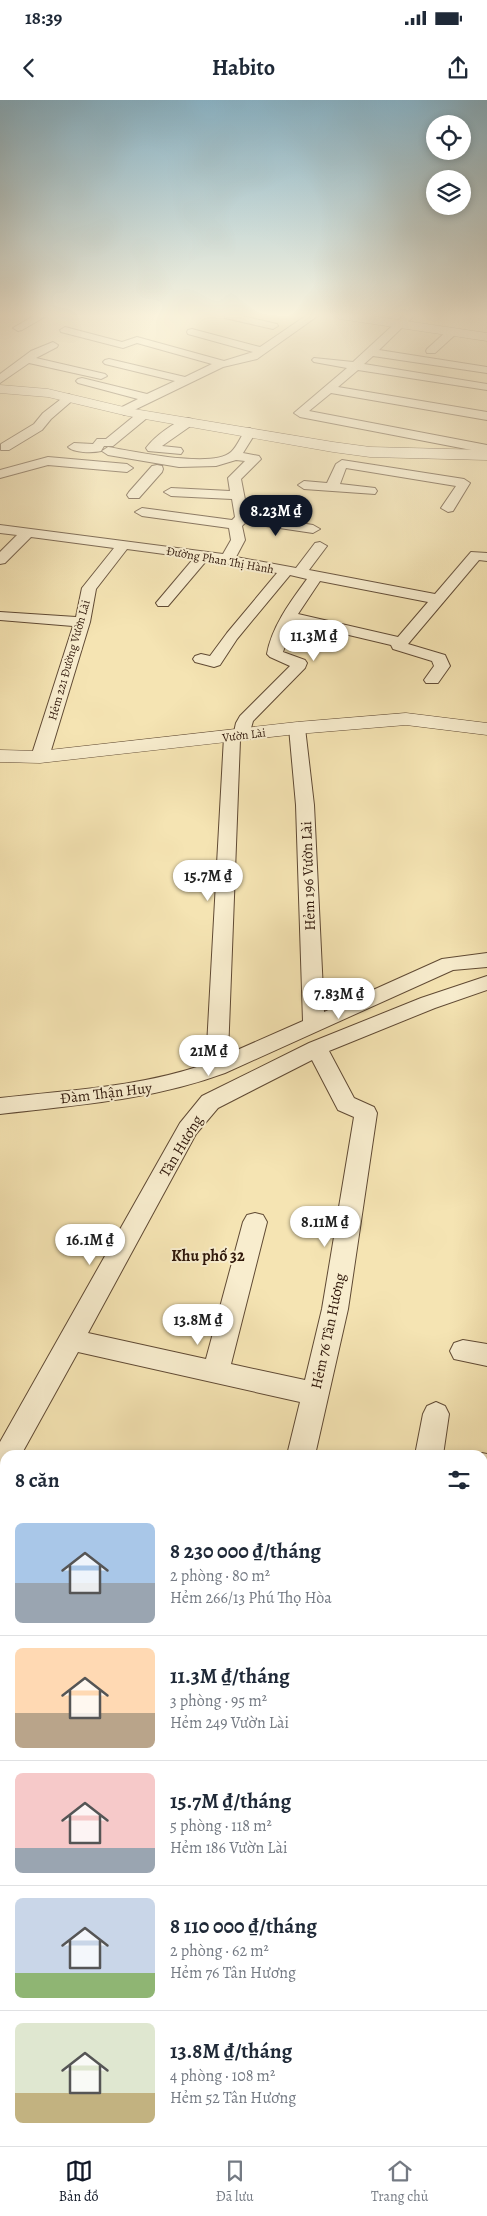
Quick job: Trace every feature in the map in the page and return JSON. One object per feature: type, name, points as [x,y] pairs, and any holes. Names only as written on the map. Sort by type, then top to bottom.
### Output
[{"type":"street","points":[[3,473],[22,452],[5,447],[38,427],[54,410]]},
{"type":"street","points":[[303,410],[300,413],[487,449]]},
{"type":"street","points":[[443,410],[435,418],[487,427]]},
{"type":"street","points":[[453,410],[482,415]]},
{"type":"street","points":[[124,411],[361,451],[487,455]]},
{"type":"street","points":[[74,448],[97,448],[101,442],[109,443],[143,415]]},
{"type":"street","points":[[466,424],[482,415]]},
{"type":"street","points":[[3,473],[48,461],[157,469],[224,477],[255,459],[152,448],[166,436],[188,422]]},
{"type":"street","points":[[108,451],[179,463],[216,462],[232,457],[250,432]]},
{"type":"street","points":[[390,470],[406,453]]},
{"type":"street","points":[[332,487],[342,464],[464,482],[448,508]]},
{"type":"street","points":[[134,495],[157,469]]},
{"type":"street","points":[[224,477],[236,495],[239,521],[238,540],[227,560]]},
{"type":"street","points":[[304,486],[370,491]]},
{"type":"street","points":[[172,492],[236,495]]},
{"type":"street","points":[[142,512],[314,529]]},
{"type":"street","name":"Đường Phan Thị Hành","points":[[0,530],[124,544],[204,556],[438,599]]},
{"type":"street","points":[[0,560],[27,533]]},
{"type":"street","name":"Hẻm 221 Đường Vườn Lài","points":[[40,757],[82,622],[89,588],[124,544]]},
{"type":"street","points":[[201,659],[214,662],[232,636],[320,546]]},
{"type":"street","points":[[163,603],[204,556]]},
{"type":"street","points":[[432,680],[442,666],[439,658],[398,646],[400,642],[476,560],[487,570]]},
{"type":"street","points":[[218,1068],[237,736],[246,719],[297,668],[299,663],[275,654],[275,648],[290,618],[316,577]]},
{"type":"street","points":[[0,616],[82,622]]},
{"type":"street","points":[[290,618],[400,642]]},
{"type":"street","name":"Vườn Lài","points":[[0,756],[40,757],[298,728],[406,719],[487,729]]},
{"type":"street","name":"Hẻm 196 Vườn Lài","points":[[298,728],[305,805],[314,1024]]},
{"type":"street","name":"Đàm Thận Huy","points":[[0,1106],[143,1090],[185,1081],[449,964],[487,960]]},
{"type":"street","name":"Tân Hương","points":[[10,1450],[188,1129],[210,1102],[317,1048],[428,1003],[487,983]]},
{"type":"street","name":"Hẻm 76 Tân Hương","points":[[302,1450],[335,1309],[366,1112],[346,1104],[317,1048]]},
{"type":"street","points":[[185,1081],[210,1102]]},
{"type":"street","points":[[216,1371],[255,1222]]},
{"type":"street","points":[[72,1340],[315,1394]]},
{"type":"street","points":[[430,1450],[436,1414]]},
{"type":"district","name":"Khu phố 32","points":[[208,1255]]}]
